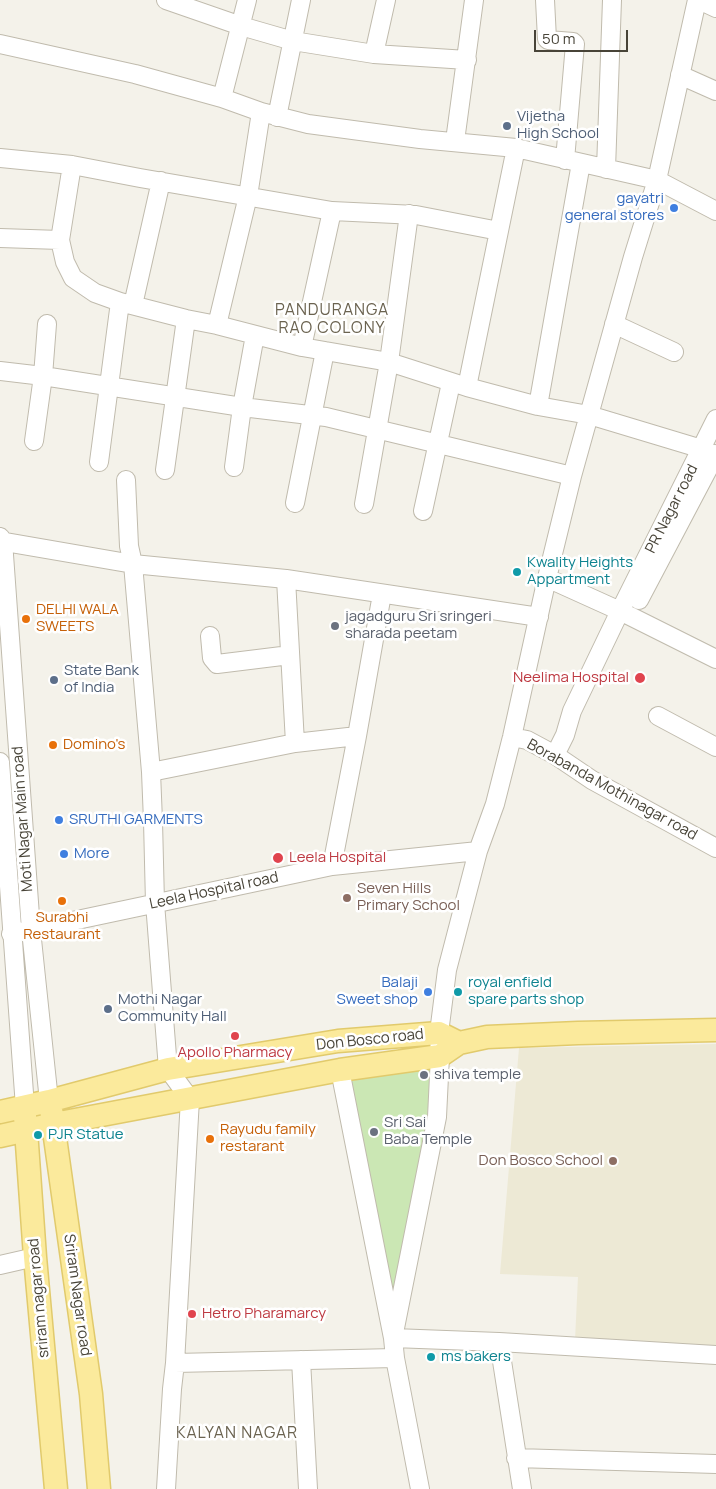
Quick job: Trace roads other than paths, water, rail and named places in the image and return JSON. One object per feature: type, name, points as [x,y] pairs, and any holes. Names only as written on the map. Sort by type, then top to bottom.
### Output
[{"type":"main road","points":[[450,1050],[487,1037],[716,1030]]},
{"type":"main road","name":"Don Bosco road","points":[[0,1112],[168,1069],[338,1041],[439,1033],[450,1050],[54,1124],[0,1136]]},
{"type":"main road","name":"Sriram Nagar road","points":[[49,1101],[54,1124],[91,1394],[99,1489]]},
{"type":"main road","name":"sriram nagar road","points":[[25,1107],[35,1257],[56,1489]]},
{"type":"street","points":[[166,0],[241,26],[293,41],[374,54],[467,60]]},
{"type":"street","points":[[222,98],[247,0]]},
{"type":"street","points":[[217,325],[269,115],[293,41],[301,0]]},
{"type":"street","points":[[374,54],[386,0]]},
{"type":"street","points":[[455,141],[474,0]]},
{"type":"street","points":[[538,406],[573,162],[575,44],[573,42],[548,40],[545,0]]},
{"type":"street","points":[[606,169],[612,0]]},
{"type":"street","points":[[512,737],[547,578],[572,476],[633,257],[657,180],[698,0],[716,8]]},
{"type":"street","points":[[0,44],[135,74],[222,98],[269,115],[308,124],[420,139],[516,148],[657,180],[716,211]]},
{"type":"street","points":[[680,75],[716,91]]},
{"type":"street","points":[[423,511],[438,444],[459,385],[499,231],[516,148]]},
{"type":"street","points":[[0,158],[72,165],[332,211],[409,214],[499,231]]},
{"type":"street","points":[[72,165],[60,240],[73,278],[95,293],[186,319],[255,334],[302,347],[389,362],[459,385],[538,406],[589,416],[712,454]]},
{"type":"street","points":[[99,462],[108,386],[126,303],[160,182]]},
{"type":"street","points":[[302,347],[332,211]]},
{"type":"street","points":[[364,504],[389,362],[409,214]]},
{"type":"street","points":[[0,238],[60,240]]},
{"type":"street","points":[[165,470],[186,319]]},
{"type":"street","points":[[34,441],[48,324]]},
{"type":"street","points":[[614,324],[674,352]]},
{"type":"street","points":[[234,467],[255,334]]},
{"type":"street","points":[[296,502],[311,415],[325,351]]},
{"type":"street","points":[[0,371],[242,407],[326,417],[572,476]]},
{"type":"street","name":"PR Nagar road","points":[[555,754],[565,735],[572,711],[712,454],[716,419]]},
{"type":"street","points":[[126,480],[129,546],[133,564],[151,772],[155,903],[168,1069],[190,1099],[166,1489]]},
{"type":"street","points":[[1,540],[133,564],[286,580],[539,618]]},
{"type":"street","name":"Moti Nagar Main road","points":[[1,540],[7,697],[49,1101]]},
{"type":"street","points":[[547,578],[716,659]]},
{"type":"street","points":[[286,580],[295,743]]},
{"type":"street","points":[[332,866],[382,594]]},
{"type":"street","points":[[210,636],[212,658],[217,664],[290,655]]},
{"type":"street","points":[[658,716],[716,746]]},
{"type":"street","points":[[151,772],[295,743],[357,736]]},
{"type":"street","name":"Borabanda Mothinagar road","points":[[439,1033],[447,970],[478,851],[495,804],[512,737],[527,740],[555,754],[592,780],[716,846]]},
{"type":"street","name":"Moti Nagar Main road","points":[[0,762],[11,934],[7,977],[25,1107]]},
{"type":"street","name":"Leela Hospital road","points":[[11,934],[332,866],[478,851]]},
{"type":"street","points":[[393,1338],[450,1050]]},
{"type":"street","points":[[340,1070],[393,1338],[395,1358],[420,1489]]},
{"type":"street","points":[[0,1265],[35,1257]]},
{"type":"street","points":[[393,1338],[499,1342],[716,1355]]},
{"type":"street","points":[[499,1342],[522,1489]]},
{"type":"street","points":[[175,1363],[395,1358]]},
{"type":"street","points":[[301,1360],[308,1489]]},
{"type":"street","points":[[516,1458],[716,1464]]},
{"type":"place","name":"Vijetha High School","points":[[507,126]]},
{"type":"place","name":"gayatri general stores","points":[[674,208]]},
{"type":"place","name":"Kwality Heights Appartment","points":[[517,572]]},
{"type":"place","name":"DELHI WALA SWEETS","points":[[26,619]]},
{"type":"place","name":"jagadguru Sri sringeri sharada peetam","points":[[335,626]]},
{"type":"place","name":"Neelima Hospital","points":[[640,678]]},
{"type":"place","name":"State Bank of India","points":[[54,680]]},
{"type":"place","name":"Domino's","points":[[53,745]]},
{"type":"place","name":"SRUTHI GARMENTS","points":[[59,820]]},
{"type":"place","name":"More","points":[[64,854]]},
{"type":"place","name":"Leela Hospital","points":[[278,858]]},
{"type":"place","name":"Seven Hills Primary School","points":[[347,898]]},
{"type":"place","name":"Surabhi Restaurant","points":[[62,901]]},
{"type":"place","name":"Balaji Sweet shop","points":[[428,992]]},
{"type":"place","name":"royal enfield spare parts shop","points":[[458,992]]},
{"type":"place","name":"Mothi Nagar Community Hall","points":[[108,1009]]},
{"type":"place","name":"Apollo Pharmacy","points":[[235,1036]]},
{"type":"place","name":"shiva temple","points":[[424,1075]]},
{"type":"place","name":"Sri Sai Baba Temple","points":[[374,1132]]},
{"type":"place","name":"PJR Statue","points":[[38,1135]]},
{"type":"place","name":"Rayudu family restarant","points":[[210,1139]]},
{"type":"place","name":"Don Bosco School","points":[[613,1161]]},
{"type":"place","name":"Hetro Pharamarcy","points":[[192,1314]]},
{"type":"place","name":"ms bakers","points":[[431,1357]]},
{"type":"district","name":"PANDURANGA RAO COLONY","points":[[332,320]]},
{"type":"district","name":"KALYAN NAGAR","points":[[237,1434]]}]
